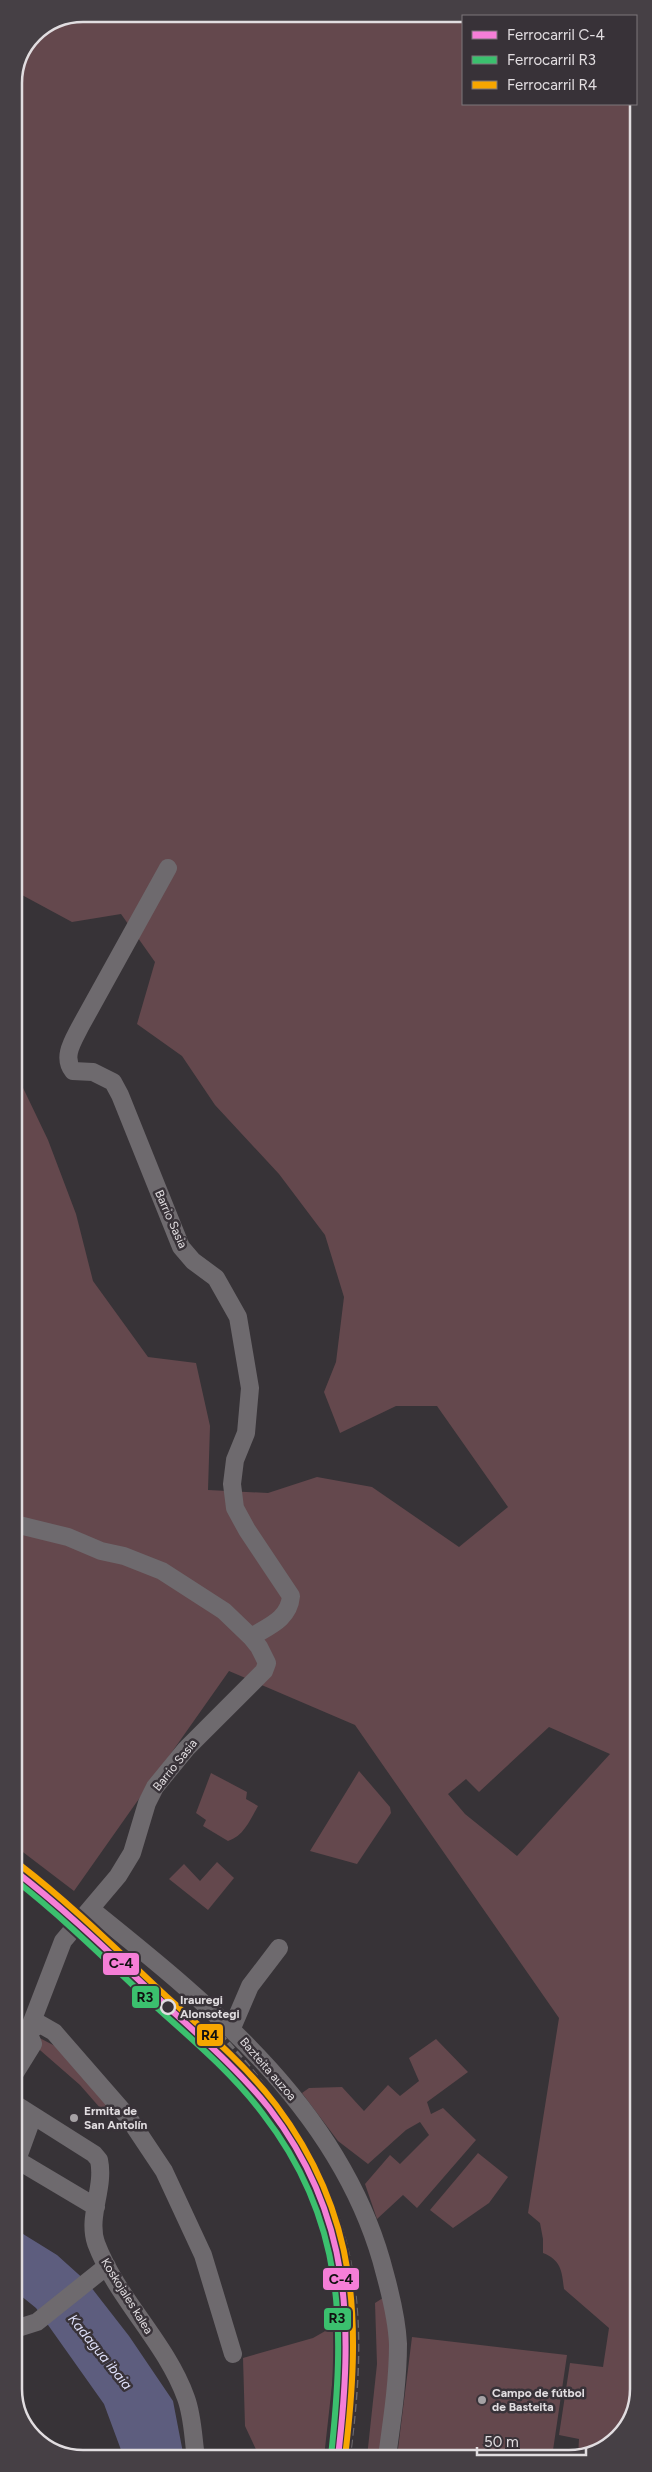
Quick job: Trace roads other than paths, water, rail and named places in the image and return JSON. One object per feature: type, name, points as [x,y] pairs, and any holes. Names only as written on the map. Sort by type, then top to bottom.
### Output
[{"type":"street","name":"Barrio Sasia","points":[[168,868],[76,1036],[68,1052],[68,1065],[73,1071],[93,1072],[113,1082],[120,1095],[181,1247],[193,1261],[216,1278],[238,1317],[250,1388],[246,1433],[235,1460],[232,1484],[235,1508],[247,1530],[291,1596],[286,1613],[278,1621],[251,1637]]},
{"type":"street","name":"Barrio Sasia","points":[[23,1526],[68,1537],[162,1571],[224,1611],[251,1637],[266,1658],[264,1670],[186,1749],[155,1787],[147,1803],[132,1853],[118,1876],[92,1910]]},
{"type":"street","name":"Bazteita auzoa","points":[[92,1910],[168,1971],[232,2028],[279,2079],[329,2144],[357,2195],[381,2256],[390,2292],[398,2343],[396,2388],[388,2450]]},
{"type":"street","points":[[23,2025],[63,1941],[92,1910]]},
{"type":"street","points":[[232,2028],[250,1986],[279,1948]]},
{"type":"street","points":[[23,2028],[40,2024],[54,2032],[128,2117],[164,2171],[203,2255],[233,2354]]},
{"type":"street","points":[[23,2031],[34,2044],[23,2061]]},
{"type":"street","name":"Koskojales kalea","points":[[23,2109],[97,2157],[100,2165],[93,2226],[101,2271],[164,2354],[186,2397],[191,2415],[195,2449]]},
{"type":"street","points":[[23,2154],[33,2116]]},
{"type":"street","points":[[23,2162],[96,2207]]},
{"type":"street","points":[[23,2326],[37,2322],[101,2271]]},
{"type":"water","name":"Kadagua ibaia","points":[[23,2234],[57,2255],[87,2282],[129,2336],[173,2401],[182,2449],[121,2449],[104,2404],[36,2308],[23,2297]]},
{"type":"railway","points":[[23,1888],[199,2046],[236,2082],[280,2137],[304,2180],[321,2222],[332,2266],[338,2311],[337,2406],[332,2450]]},
{"type":"railway","points":[[212,2025],[266,2088],[289,2121],[310,2155],[327,2191],[341,2228],[351,2268],[357,2328],[356,2384],[350,2450]]},
{"type":"rail line","name":"R4","points":[[23,1867],[76,1912],[238,2061],[276,2105],[304,2147],[324,2189],[339,2231],[348,2273],[352,2317],[353,2362],[346,2450]]},
{"type":"rail line","name":"C-4","points":[[23,1877],[88,1933],[230,2065],[269,2108],[297,2149],[317,2190],[332,2232],[341,2275],[345,2318],[345,2363],[339,2450]]},
{"type":"rail line","name":"R3","points":[[23,1886],[69,1926],[226,2071],[263,2114],[290,2154],[311,2194],[325,2235],[333,2277],[338,2319],[338,2363],[332,2450]]},
{"type":"place","name":"Irauregi Alonsotegi","points":[[168,2007]]},
{"type":"place","name":"Ermita de San Antolín","points":[[74,2118]]},
{"type":"place","name":"Campo de fútbol de Basteita","points":[[482,2400]]}]
